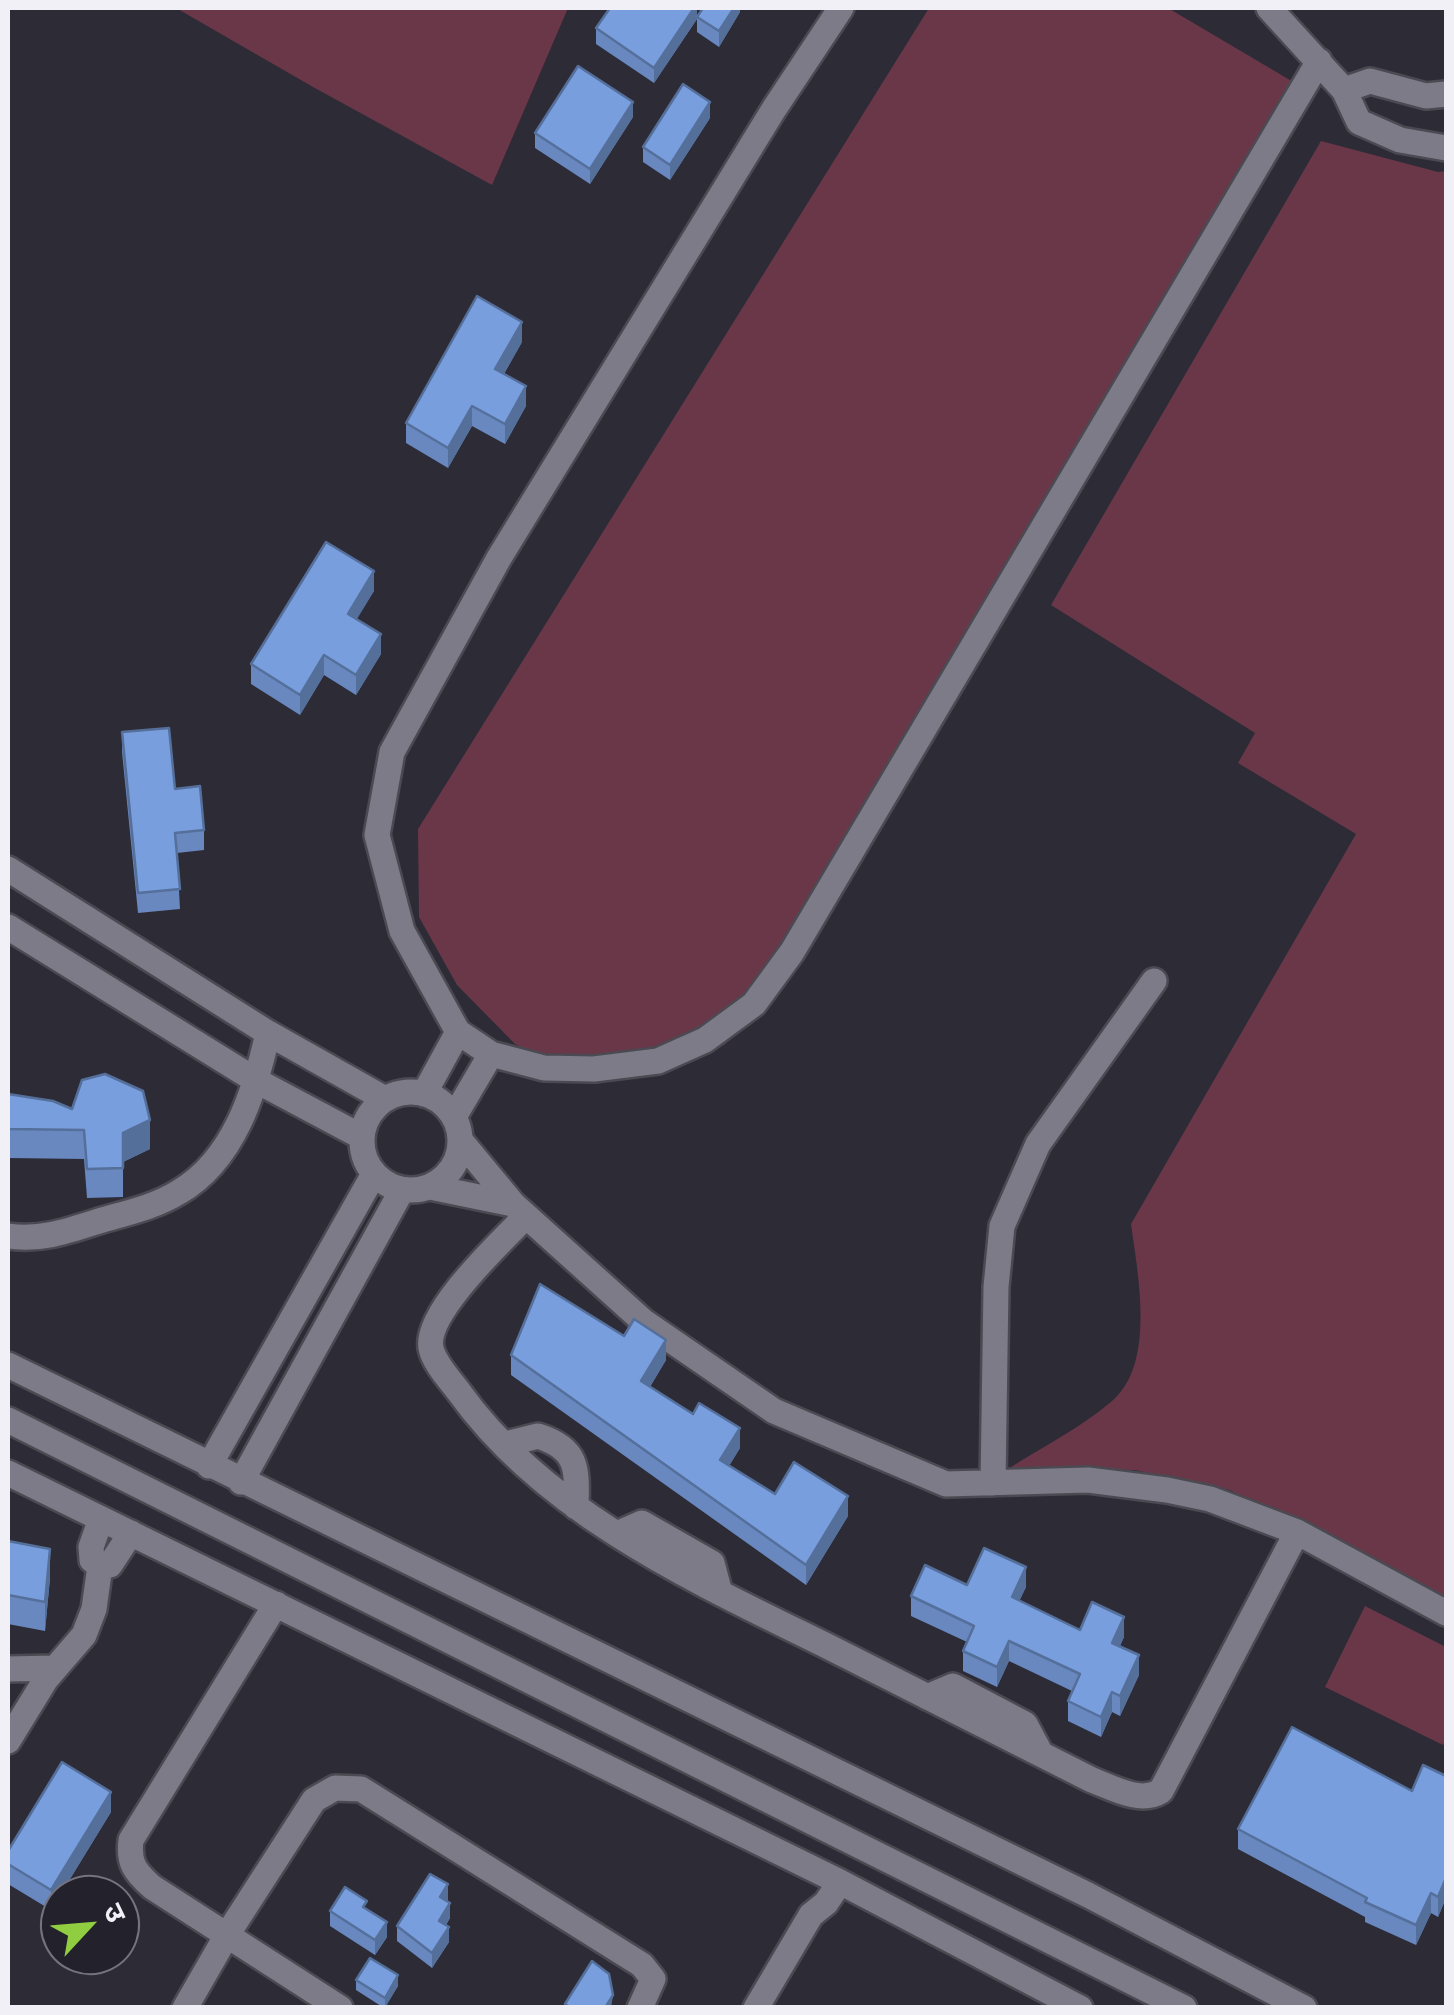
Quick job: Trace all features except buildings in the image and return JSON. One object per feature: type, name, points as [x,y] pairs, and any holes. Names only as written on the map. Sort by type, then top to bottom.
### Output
[{"type":"street","points":[[842,8],[774,109],[499,558],[392,752],[377,836],[402,931],[458,1032],[491,1054],[544,1068],[594,1069],[658,1060],[705,1040],[754,1004],[792,952],[1319,61]]},
{"type":"street","points":[[1269,8],[1344,90],[1359,122],[1400,140],[1446,148]]},
{"type":"street","points":[[1344,90],[1370,81],[1426,96],[1446,94]]},
{"type":"street","points":[[8,869],[268,1033],[385,1099]]},
{"type":"street","points":[[8,927],[258,1081],[362,1136]]},
{"type":"street","points":[[993,1483],[996,1287],[1002,1226],[1038,1144],[1154,981]]},
{"type":"street","points":[[424,1094],[458,1032]]},
{"type":"street","points":[[8,1236],[52,1236],[156,1204],[182,1191],[230,1139],[258,1081],[268,1033]]},
{"type":"street","points":[[430,1187],[453,1168],[457,1128],[491,1054]]},
{"type":"street","points":[[520,1210],[430,1187],[402,1190],[387,1184],[367,1163],[362,1136],[374,1109],[385,1099],[411,1092],[424,1094],[446,1107],[457,1128],[520,1210],[643,1321],[774,1411],[946,1484],[1088,1480],[1167,1490],[1225,1504],[1298,1532],[1446,1613]]},
{"type":"street","points":[[208,1466],[374,1174]]},
{"type":"street","points":[[241,1482],[402,1190]]},
{"type":"street","points":[[520,1210],[458,1288],[432,1333],[431,1348],[468,1406],[506,1444],[576,1507],[617,1534],[642,1524],[712,1563],[720,1593],[927,1697],[952,1686],[1025,1724],[1040,1754],[1116,1790],[1140,1796],[1154,1796],[1161,1791],[1298,1532]]},
{"type":"street","points":[[285,1331],[314,1350]]},
{"type":"street","points":[[8,1365],[1088,1896],[1304,2008]]},
{"type":"street","points":[[8,1420],[1184,2008]]},
{"type":"street","points":[[506,1444],[538,1436],[565,1449],[576,1470],[576,1507]]},
{"type":"street","points":[[8,1473],[830,1877],[1080,2008]]},
{"type":"street","points":[[101,1519],[91,1547],[92,1560],[100,1566],[110,1565],[131,1533]]},
{"type":"street","points":[[8,1742],[54,1668],[84,1635],[94,1610],[100,1566]]},
{"type":"street","points":[[276,1604],[131,1840],[129,1856],[135,1872],[152,1888],[340,2008]]},
{"type":"street","points":[[8,1669],[54,1668]]},
{"type":"street","points":[[186,2008],[227,1935],[314,1800],[335,1788],[361,1789],[642,1966],[652,1979],[640,2008]]},
{"type":"street","points":[[756,2008],[811,1914],[811,1894],[830,1877]]},
{"type":"shaded area","points":[[176,8],[568,8],[492,185]]},
{"type":"shaded area","points":[[929,8],[1168,8],[1295,83],[762,1009],[724,1045],[666,1069],[595,1084],[515,1044],[457,985],[419,917],[418,829]]},
{"type":"shaded area","points":[[1321,141],[1446,171],[1446,1606],[1230,1490],[1135,1470],[1008,1469],[1088,1420],[1126,1385],[1135,1365],[1141,1318],[1131,1224],[1356,834],[1238,763],[1255,733],[1051,605]]},
{"type":"shaded area","points":[[1365,1606],[1446,1647],[1443,1745],[1325,1687]]}]
